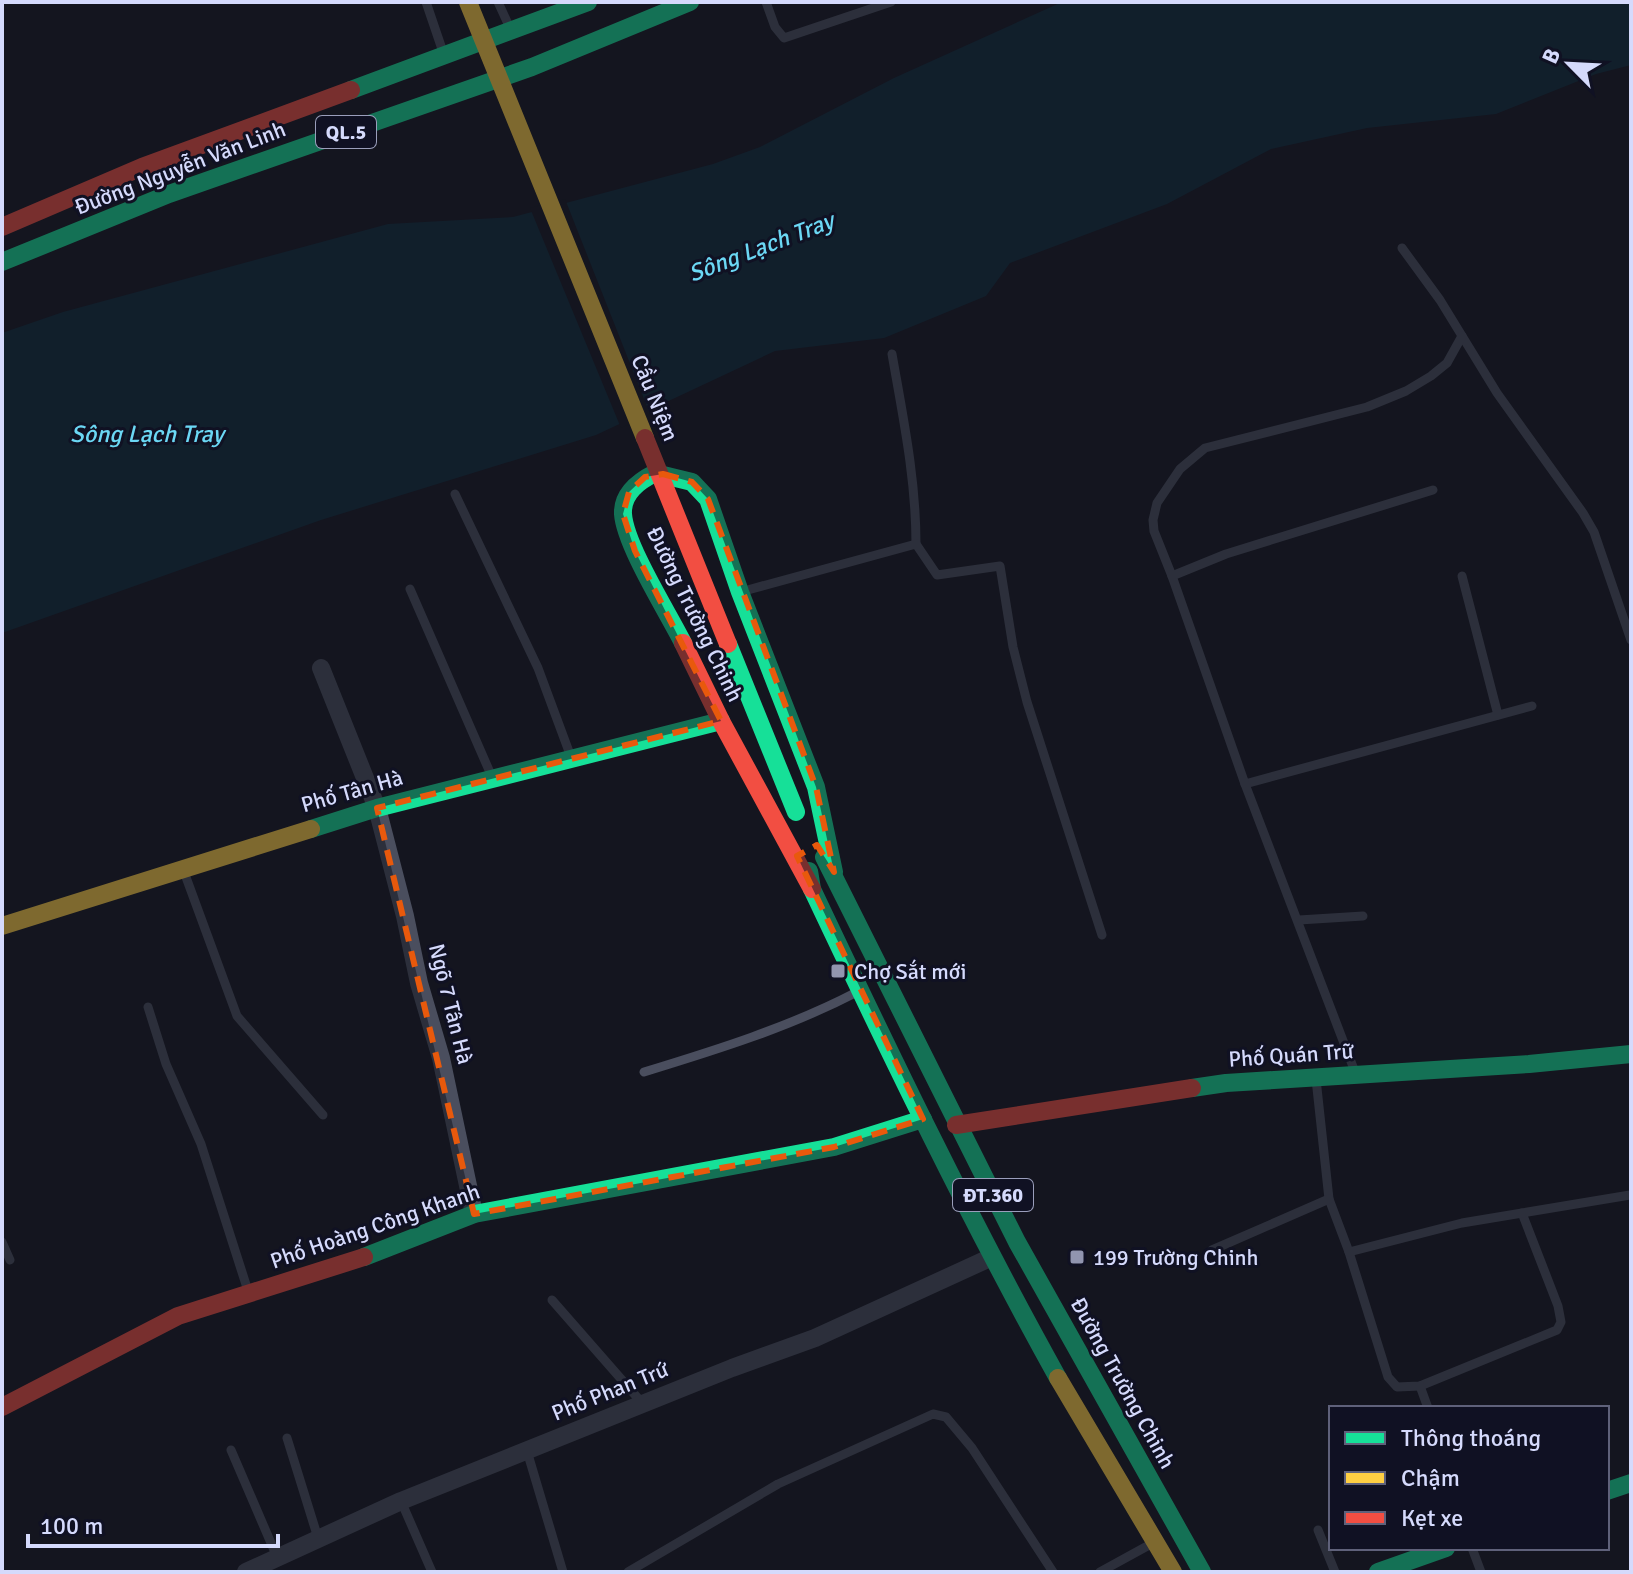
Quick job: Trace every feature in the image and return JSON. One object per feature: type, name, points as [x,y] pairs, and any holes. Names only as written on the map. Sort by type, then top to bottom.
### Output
[{"type":"main road","name":"Cầu Niệm","points":[[468,2],[796,812]]},
{"type":"main road","name":"Đường Nguyễn Văn Linh","points":[[2,227],[142,167],[588,2]]},
{"type":"main road","name":"Đường Nguyễn Văn Linh","points":[[2,262],[169,194],[532,67],[690,2]]},
{"type":"main road","name":"Đường Trường Chinh","points":[[834,872],[816,787],[740,592],[708,499],[692,482],[655,473],[636,483],[624,506],[625,526],[635,551],[721,721],[812,889],[992,1257],[1080,1421],[1173,1572]]},
{"type":"main road","name":"Phố Tân Hà","points":[[2,926],[377,808],[721,721]]},
{"type":"main road","name":"Đường Trường Chinh","points":[[796,812],[834,872],[956,1125],[1017,1242],[1202,1572]]},
{"type":"main road","name":"Đường Trường Chinh","points":[[796,812],[812,889]]},
{"type":"main road","name":"Phố Quán Trữ","points":[[956,1125],[1226,1083],[1529,1064],[1631,1054]]},
{"type":"main road","name":"Phố Hoàng Công Khanh","points":[[2,1407],[178,1316],[335,1268],[474,1214],[834,1147],[923,1119]]},
{"type":"main road","points":[[1609,1490],[1631,1483]]},
{"type":"main road","points":[[1378,1572],[1440,1550]]},
{"type":"street","name":"Ngõ 7 Tân Hà","points":[[321,668],[377,808],[419,983],[441,1058],[474,1214]]},
{"type":"street","name":"Phố Phan Trứ","points":[[246,1572],[401,1501],[815,1338],[992,1257]]},
{"type":"lane","points":[[426,2],[444,54]]},
{"type":"lane","points":[[498,2],[510,30]]},
{"type":"lane","points":[[766,2],[775,27],[784,38],[891,2]]},
{"type":"lane","points":[[1402,248],[1421,272],[1504,404],[1583,513],[1594,532],[1631,639]]},
{"type":"lane","points":[[1356,1075],[1245,784],[1154,531],[1153,520],[1157,503],[1180,469],[1205,448],[1367,407],[1406,391],[1447,363],[1462,336]]},
{"type":"lane","points":[[892,354],[911,464],[916,544],[937,575],[1000,566],[1013,647],[1027,702],[1102,935]]},
{"type":"lane","points":[[1172,576],[1226,554],[1433,490]]},
{"type":"lane","points":[[455,494],[533,656],[572,760]]},
{"type":"lane","points":[[740,592],[916,544]]},
{"type":"lane","points":[[1462,576],[1498,715]]},
{"type":"lane","points":[[410,589],[492,777]]},
{"type":"lane","points":[[1245,784],[1532,706]]},
{"type":"lane","points":[[182,867],[237,1016],[323,1115]]},
{"type":"lane","points":[[1299,920],[1363,916]]},
{"type":"lane","points":[[644,1072],[784,1025],[823,1010],[860,990]]},
{"type":"lane","points":[[148,1007],[166,1064],[201,1144],[249,1294]]},
{"type":"lane","points":[[1316,1076],[1329,1199],[1388,1377],[1397,1387],[1420,1386],[1557,1330],[1561,1322],[1558,1306],[1522,1213]]},
{"type":"lane","points":[[1349,1252],[1462,1223],[1630,1195]]},
{"type":"lane","points":[[1212,1250],[1329,1199]]},
{"type":"lane","points":[[2,1242],[10,1260]]},
{"type":"lane","points":[[552,1300],[643,1404]]},
{"type":"lane","points":[[1420,1386],[1427,1406]]},
{"type":"lane","points":[[628,1572],[778,1484],[933,1414],[946,1417],[972,1448],[1053,1572]]},
{"type":"lane","points":[[287,1438],[318,1538]]},
{"type":"lane","points":[[231,1450],[277,1557]]},
{"type":"lane","points":[[527,1451],[563,1572]]},
{"type":"lane","points":[[401,1501],[432,1572]]},
{"type":"lane","points":[[1318,1530],[1335,1572]]},
{"type":"lane","points":[[1100,1572],[1154,1542]]},
{"type":"lane","points":[[1473,1550],[1481,1572]]},
{"type":"highlighted area","points":[[663,474],[692,482],[708,499],[816,787],[834,872],[817,845],[797,856],[923,1119],[834,1147],[474,1214],[377,808],[721,721],[635,551],[623,514],[629,492],[645,477]]},
{"type":"water","name":"Sông Lạch Tray","points":[[1062,2],[1631,2],[1631,65],[1596,74],[1496,114],[1367,128],[1271,149],[1167,204],[1010,263],[986,296],[884,338],[775,351],[596,435],[321,520],[2,633],[2,333],[63,312],[388,224],[513,217],[713,164],[760,147],[894,78]]},
{"type":"pier","points":[[565,199],[650,414],[621,428],[530,208]]},
{"type":"traffic: fast","points":[[351,90],[588,2]]},
{"type":"traffic: fast","points":[[2,262],[169,194],[532,67],[690,2]]},
{"type":"traffic: fast","points":[[683,643],[639,561],[623,514],[628,494],[655,473],[692,482],[708,499],[740,592],[816,787],[834,872]]},
{"type":"traffic: fast","points":[[728,644],[796,812]]},
{"type":"traffic: fast","points":[[311,829],[377,808],[721,721]]},
{"type":"traffic: fast","points":[[824,857],[1017,1242],[1202,1572]]},
{"type":"traffic: fast","points":[[809,871],[812,889],[901,1074],[1058,1378]]},
{"type":"traffic: fast","points":[[1192,1088],[1631,1054]]},
{"type":"traffic: fast","points":[[364,1257],[474,1214],[834,1147],[923,1119]]},
{"type":"traffic: fast","points":[[1609,1490],[1631,1483]]},
{"type":"traffic: fast","points":[[1378,1572],[1440,1550]]},
{"type":"traffic: slow","points":[[468,2],[645,438]]},
{"type":"traffic: slow","points":[[2,926],[311,829]]},
{"type":"traffic: slow","points":[[1058,1378],[1173,1572]]},
{"type":"traffic: jam","points":[[2,227],[142,167],[351,90]]},
{"type":"traffic: jam","points":[[645,438],[728,644]]},
{"type":"traffic: jam","points":[[683,643],[721,721],[812,889]]},
{"type":"traffic: jam","points":[[956,1125],[1192,1088]]},
{"type":"traffic: jam","points":[[2,1407],[178,1316],[364,1257]]},
{"type":"place","name":"Chợ Sắt mới","points":[[838,971]]},
{"type":"place","name":"199 Trường Chinh","points":[[1077,1257]]}]
